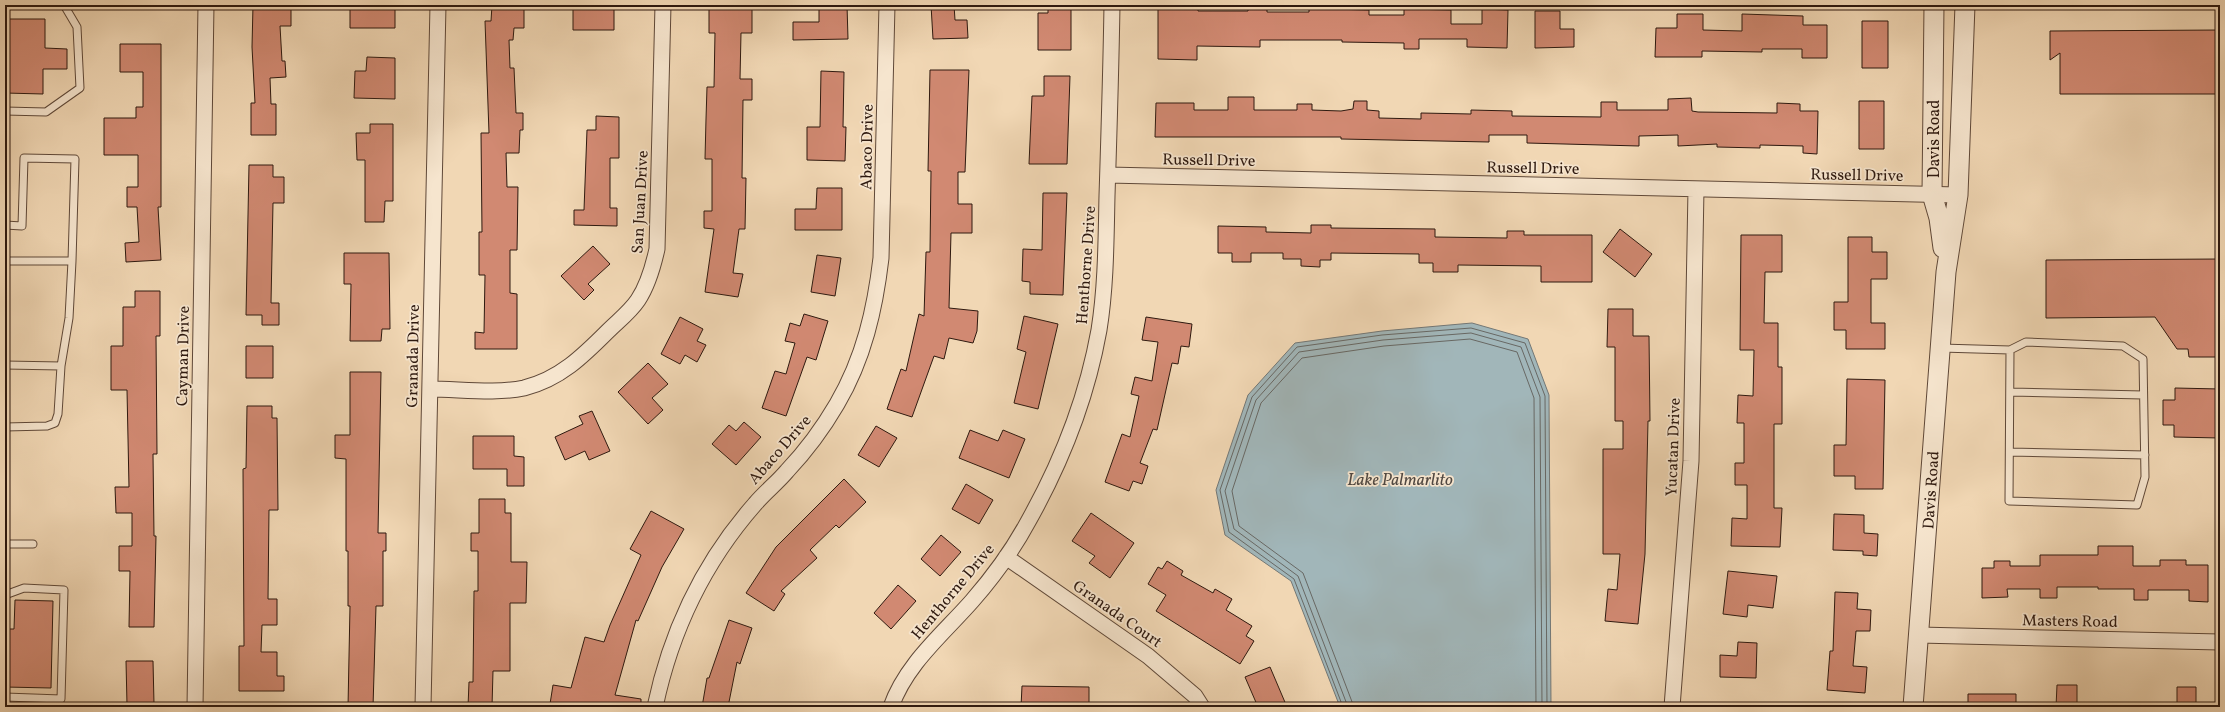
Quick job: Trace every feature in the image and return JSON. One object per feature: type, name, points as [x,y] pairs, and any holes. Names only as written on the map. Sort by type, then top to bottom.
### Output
[{"type":"street","name":"Cayman Drive","points":[[195,707],[206,5]]},
{"type":"street","name":"Granada Drive","points":[[423,707],[438,5]]},
{"type":"street","name":"San Juan Drive","points":[[430,389],[509,390],[548,380],[572,366],[638,300],[650,276],[657,249],[663,5]]},
{"type":"street","name":"Abaco Drive","points":[[655,707],[662,675],[675,635],[694,593],[709,566],[726,540],[755,503],[787,471],[814,439],[847,385],[866,340],[876,300],[881,258],[887,5]]},
{"type":"street","name":"Henthorne Drive","points":[[894,706],[905,678],[922,655],[973,600],[1006,557],[1028,522],[1054,474],[1072,429],[1087,383],[1098,330],[1105,276],[1112,5]]},
{"type":"street","name":"Davis Road","points":[[1934,5],[1932,194],[1939,218],[1946,272]]},
{"type":"street","name":"Davis Road","points":[[1913,707],[1946,272],[1958,195],[1965,5]]},
{"type":"street","name":"Russell Drive","points":[[1108,175],[1958,195]]},
{"type":"street","name":"Yucatan Drive","points":[[1672,707],[1691,461],[1696,189]]},
{"type":"street","name":"Granada Court","points":[[1006,557],[1148,656],[1195,696],[1202,707]]},
{"type":"street","name":"Masters Road","points":[[1919,635],[2220,642]]},
{"type":"lane","points":[[5,111],[46,112],[80,88],[77,27],[64,5]]},
{"type":"lane","points":[[5,225],[22,226],[24,158],[75,159],[69,318],[61,366],[58,414],[55,422],[47,426],[5,427]]},
{"type":"lane","points":[[5,261],[72,261]]},
{"type":"lane","points":[[1941,348],[2010,350],[2026,342],[2123,346],[2142,359],[2145,477],[2137,504],[2009,501],[2011,392],[2010,350]]},
{"type":"lane","points":[[5,365],[61,366]]},
{"type":"lane","points":[[2011,392],[2143,395]]},
{"type":"lane","points":[[2010,452],[2145,454]]},
{"type":"lane","points":[[5,544],[33,544]]},
{"type":"lane","points":[[5,595],[24,588],[64,590],[61,699],[5,697]]},
{"type":"water","name":"Lake Palmarlito","points":[[1472,323],[1528,339],[1549,395],[1551,707],[1340,707],[1291,581],[1225,535],[1216,490],[1248,395],[1295,343],[1382,331]]},
{"type":"building","points":[[253,5],[291,5],[291,26],[280,26],[282,61],[285,61],[286,77],[270,78],[271,104],[276,104],[276,135],[251,135],[251,103],[255,103],[252,47]]},
{"type":"building","points":[[350,5],[395,5],[395,28],[350,28]]},
{"type":"building","points":[[492,5],[524,5],[524,28],[514,28],[513,40],[509,40],[510,68],[514,68],[516,113],[523,113],[523,130],[520,130],[519,153],[506,153],[507,187],[518,187],[517,250],[510,250],[510,293],[517,294],[517,349],[475,349],[475,332],[484,333],[485,275],[479,275],[479,232],[482,232],[481,133],[489,133],[485,21],[491,21]]},
{"type":"building","points":[[573,5],[614,5],[614,30],[573,30]]},
{"type":"building","points":[[709,5],[752,5],[752,33],[741,33],[740,79],[752,79],[752,100],[743,100],[742,178],[746,178],[745,229],[739,229],[733,273],[743,274],[738,297],[705,292],[714,229],[704,228],[704,211],[712,211],[712,159],[705,159],[707,87],[714,87],[715,33],[709,33]]},
{"type":"building","points":[[819,5],[847,5],[848,39],[793,40],[793,22],[819,22]]},
{"type":"building","points":[[931,5],[954,5],[955,20],[967,20],[968,38],[933,39]]},
{"type":"building","points":[[1048,5],[1071,5],[1071,50],[1038,50],[1038,13],[1048,13]]},
{"type":"building","points":[[1158,5],[1198,5],[1198,11],[1248,11],[1248,5],[1267,5],[1267,12],[1309,12],[1309,6],[1329,6],[1329,9],[1369,10],[1369,15],[1404,15],[1404,9],[1451,10],[1451,24],[1482,24],[1482,9],[1508,10],[1507,48],[1467,47],[1467,39],[1419,39],[1419,49],[1404,49],[1404,43],[1342,42],[1342,40],[1260,40],[1260,47],[1197,46],[1197,60],[1158,59]]},
{"type":"building","points":[[1535,11],[1560,11],[1560,29],[1574,29],[1574,47],[1535,48]]},
{"type":"building","points":[[1677,14],[1703,14],[1703,30],[1742,31],[1742,14],[1803,16],[1803,25],[1827,25],[1827,58],[1802,58],[1802,49],[1762,49],[1762,52],[1702,51],[1702,57],[1655,57],[1656,28],[1677,28]]},
{"type":"building","points":[[5,19],[45,19],[45,48],[67,49],[67,69],[43,69],[43,94],[5,93]]},
{"type":"building","points":[[1862,21],[1888,21],[1888,68],[1862,68]]},
{"type":"building","points":[[2220,30],[2220,94],[2060,94],[2060,53],[2050,60],[2050,31]]},
{"type":"building","points":[[120,44],[161,44],[161,207],[158,207],[161,260],[126,262],[125,243],[139,242],[137,207],[127,207],[127,187],[138,187],[138,155],[104,155],[104,118],[136,118],[136,107],[143,107],[143,72],[120,72]]},
{"type":"building","points":[[367,57],[395,58],[395,99],[354,98],[355,71],[366,71]]},
{"type":"building","points":[[930,70],[969,70],[965,172],[958,172],[958,204],[972,204],[972,233],[951,233],[949,308],[978,311],[977,331],[973,343],[949,338],[944,359],[934,356],[912,417],[887,409],[901,369],[906,371],[919,314],[924,316],[926,252],[930,252],[931,171],[928,171]]},
{"type":"building","points":[[821,71],[844,72],[843,127],[846,127],[845,161],[807,160],[807,127],[820,127]]},
{"type":"building","points":[[1044,76],[1070,76],[1067,164],[1029,164],[1032,96],[1044,96]]},
{"type":"building","points":[[1228,97],[1254,97],[1254,110],[1297,110],[1297,104],[1312,104],[1312,110],[1341,111],[1353,109],[1354,101],[1367,101],[1367,110],[1379,111],[1379,118],[1421,119],[1421,113],[1471,114],[1471,110],[1512,111],[1512,116],[1601,117],[1601,102],[1617,102],[1617,110],[1668,110],[1668,99],[1691,98],[1692,111],[1698,112],[1777,113],[1777,103],[1800,104],[1800,111],[1818,111],[1817,154],[1803,153],[1803,146],[1760,145],[1760,148],[1717,147],[1717,144],[1678,146],[1678,135],[1639,136],[1639,146],[1527,143],[1527,135],[1489,135],[1489,142],[1341,139],[1341,137],[1155,137],[1156,103],[1194,103],[1194,110],[1228,110]]},
{"type":"building","points":[[1859,101],[1884,101],[1884,149],[1859,149]]},
{"type":"building","points":[[596,116],[619,117],[619,158],[610,158],[610,208],[617,208],[617,226],[574,225],[574,210],[584,210],[587,130],[596,130]]},
{"type":"building","points":[[370,124],[393,124],[393,201],[385,201],[384,222],[365,222],[365,160],[357,160],[356,133],[370,133]]},
{"type":"building","points":[[249,165],[273,165],[273,177],[284,177],[284,203],[273,203],[271,303],[279,303],[279,325],[262,325],[262,315],[246,315]]},
{"type":"building","points":[[817,188],[842,188],[842,230],[795,230],[795,209],[816,209]]},
{"type":"building","points":[[1043,193],[1067,193],[1063,295],[1030,294],[1030,282],[1022,281],[1023,249],[1042,250]]},
{"type":"building","points":[[1311,225],[1331,225],[1331,228],[1435,229],[1435,237],[1507,238],[1507,231],[1524,231],[1524,235],[1592,235],[1592,282],[1541,282],[1541,266],[1458,265],[1458,272],[1433,272],[1433,263],[1419,263],[1419,254],[1331,253],[1331,260],[1320,260],[1320,267],[1301,266],[1301,259],[1283,259],[1283,253],[1251,253],[1251,262],[1232,262],[1232,253],[1218,253],[1218,226],[1266,227],[1266,232],[1311,233]]},
{"type":"building","points":[[1620,229],[1652,254],[1635,277],[1603,252]]},
{"type":"building","points":[[1741,235],[1782,235],[1782,272],[1765,272],[1764,323],[1778,323],[1778,367],[1782,367],[1782,424],[1774,424],[1774,508],[1782,508],[1780,547],[1731,546],[1732,518],[1747,519],[1747,485],[1735,485],[1735,463],[1744,463],[1744,423],[1737,423],[1738,395],[1753,396],[1754,350],[1740,350]]},
{"type":"building","points":[[1848,237],[1872,237],[1872,252],[1887,252],[1887,279],[1871,279],[1871,323],[1885,323],[1885,349],[1846,349],[1846,330],[1834,330],[1834,302],[1848,302]]},
{"type":"building","points":[[593,246],[610,264],[588,284],[594,290],[584,300],[561,276]]},
{"type":"building","points":[[344,253],[389,253],[390,329],[382,329],[381,341],[350,341],[351,284],[344,284]]},
{"type":"building","points":[[817,255],[841,258],[835,296],[811,292]]},
{"type":"building","points":[[2220,259],[2220,357],[2189,357],[2188,349],[2177,349],[2155,317],[2046,318],[2046,260]]},
{"type":"building","points":[[135,291],[160,291],[160,336],[156,336],[157,454],[153,454],[154,536],[156,536],[154,627],[129,627],[130,571],[119,571],[119,546],[132,546],[132,513],[116,513],[115,487],[129,487],[127,390],[111,390],[111,346],[123,346],[123,307],[135,307]]},
{"type":"building","points":[[1608,309],[1633,309],[1633,336],[1649,336],[1650,421],[1648,421],[1645,554],[1638,624],[1605,621],[1608,589],[1617,590],[1620,554],[1603,554],[1603,449],[1623,449],[1623,421],[1615,421],[1615,347],[1607,347]]},
{"type":"building","points":[[804,314],[828,321],[816,360],[807,357],[786,416],[762,408],[775,371],[786,374],[795,343],[785,341],[790,323],[800,326]]},
{"type":"building","points":[[1024,316],[1058,324],[1038,409],[1014,403],[1026,352],[1017,349]]},
{"type":"building","points":[[680,317],[703,329],[697,341],[706,345],[697,362],[685,355],[680,364],[661,354]]},
{"type":"building","points":[[1146,317],[1192,324],[1189,347],[1181,346],[1178,364],[1172,363],[1157,430],[1153,429],[1140,463],[1148,466],[1142,484],[1133,481],[1129,491],[1105,482],[1122,434],[1130,437],[1139,396],[1131,394],[1135,377],[1152,381],[1158,342],[1142,340]]},
{"type":"building","points":[[246,346],[273,346],[273,378],[246,378]]},
{"type":"building","points":[[648,363],[668,384],[652,398],[663,410],[648,424],[618,392]]},
{"type":"building","points":[[350,372],[381,372],[378,533],[386,533],[386,551],[383,551],[383,606],[376,606],[373,707],[348,707],[350,606],[348,606],[348,551],[346,551],[346,459],[335,458],[335,435],[350,435]]},
{"type":"building","points":[[1847,379],[1885,380],[1883,489],[1855,489],[1855,476],[1834,476],[1834,445],[1846,445]]},
{"type":"building","points":[[2175,388],[2220,389],[2220,438],[2174,437],[2174,425],[2163,425],[2163,400],[2175,400]]},
{"type":"building","points":[[247,406],[272,406],[272,418],[277,418],[278,510],[269,510],[268,599],[277,599],[277,625],[262,625],[261,652],[277,652],[277,676],[284,676],[284,691],[239,691],[239,646],[244,646],[243,469],[246,468]]},
{"type":"building","points":[[592,411],[610,451],[589,460],[585,451],[565,460],[555,437],[583,424],[579,416]]},
{"type":"building","points":[[744,422],[761,437],[736,465],[712,444],[729,425],[736,431]]},
{"type":"building","points":[[876,426],[897,438],[879,467],[858,455]]},
{"type":"building","points":[[970,430],[998,441],[1003,430],[1025,439],[1009,478],[959,458]]},
{"type":"building","points":[[473,436],[514,436],[514,456],[524,457],[524,486],[507,486],[507,469],[473,469]]},
{"type":"building","points":[[844,479],[866,502],[839,528],[836,525],[810,550],[817,558],[781,591],[785,594],[774,611],[746,593],[776,547]]},
{"type":"building","points":[[966,484],[993,500],[979,524],[952,509]]},
{"type":"building","points":[[479,499],[505,499],[505,513],[511,513],[511,562],[527,562],[526,603],[510,603],[510,671],[493,671],[492,707],[468,707],[469,682],[473,682],[474,591],[478,591],[478,551],[471,551],[471,533],[479,533]]},
{"type":"building","points":[[651,511],[684,529],[662,567],[638,621],[636,620],[615,695],[641,699],[641,707],[568,707],[550,704],[553,685],[571,688],[585,637],[604,642],[641,555],[630,549]]},
{"type":"building","points":[[1091,513],[1134,543],[1110,578],[1089,563],[1095,556],[1072,541]]},
{"type":"building","points":[[1834,514],[1864,515],[1864,533],[1878,534],[1877,556],[1863,555],[1863,551],[1833,550]]},
{"type":"building","points":[[941,535],[961,552],[940,576],[921,559]]},
{"type":"building","points":[[2098,546],[2133,546],[2133,566],[2160,566],[2160,560],[2186,560],[2186,565],[2208,565],[2208,602],[2189,601],[2189,590],[2148,590],[2148,600],[2134,600],[2134,589],[2098,589],[2098,587],[2057,587],[2057,598],[2040,598],[2040,589],[2007,589],[2008,597],[1982,598],[1982,568],[1994,568],[1994,561],[2010,561],[2010,566],[2040,566],[2040,555],[2098,555]]},
{"type":"building","points":[[1167,561],[1183,571],[1181,575],[1213,593],[1215,589],[1232,599],[1226,610],[1252,626],[1246,636],[1254,641],[1240,664],[1156,611],[1166,595],[1148,584],[1158,567],[1162,569]]},
{"type":"building","points":[[1728,571],[1777,576],[1773,608],[1748,605],[1747,617],[1723,614]]},
{"type":"building","points":[[898,585],[916,601],[891,629],[874,613]]},
{"type":"building","points":[[1835,592],[1858,593],[1857,609],[1871,610],[1870,631],[1856,631],[1853,666],[1867,667],[1865,693],[1827,690],[1830,651],[1833,651]]},
{"type":"building","points":[[15,600],[53,601],[51,688],[5,687],[5,629],[14,629]]},
{"type":"building","points":[[729,620],[752,628],[740,664],[737,662],[728,707],[702,707],[707,678],[709,678]]},
{"type":"building","points":[[1738,642],[1757,643],[1756,678],[1720,677],[1720,655],[1737,656]]},
{"type":"building","points":[[126,661],[153,661],[154,704],[127,705]]},
{"type":"building","points":[[1270,667],[1287,707],[1258,707],[1245,677]]},
{"type":"building","points":[[2057,685],[2077,685],[2077,707],[2056,707]]},
{"type":"building","points":[[1022,686],[1089,687],[1089,707],[1021,707]]},
{"type":"building","points":[[2177,687],[2196,687],[2196,707],[2177,707]]},
{"type":"building","points":[[1968,694],[2016,694],[2016,707],[1968,707]]}]
